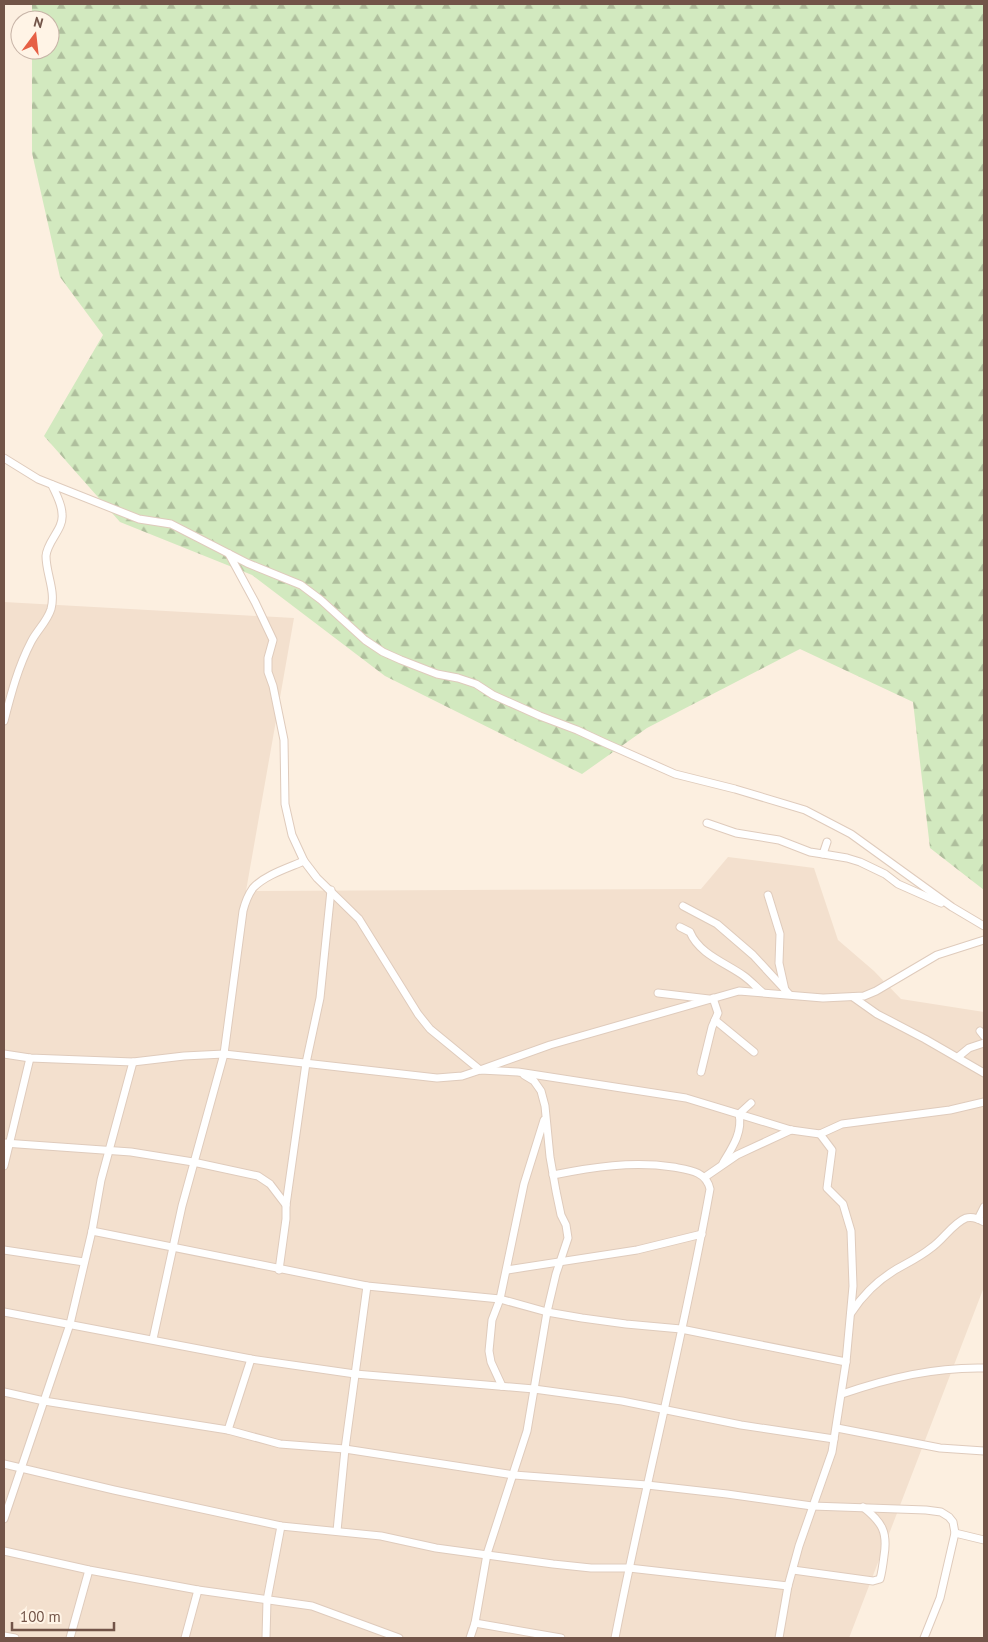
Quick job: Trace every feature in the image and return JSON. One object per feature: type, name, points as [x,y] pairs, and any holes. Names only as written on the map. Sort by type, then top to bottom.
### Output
[{"type":"street","points":[[4,458],[38,479],[52,485],[139,519],[171,524],[217,546],[229,554],[301,585],[321,600],[365,640],[401,660],[437,674],[476,684],[493,695],[540,716],[578,730],[675,774],[736,789],[805,810],[852,834],[952,907],[984,926]]},
{"type":"street","points":[[4,721],[18,670],[32,640],[51,610],[51,580],[46,556],[63,515],[52,485]]},
{"type":"street","points":[[229,554],[273,640],[268,658],[268,672],[273,686],[284,740],[283,773],[285,804],[292,835],[304,861],[317,878],[359,919],[418,1014],[430,1029],[480,1070],[518,1072],[686,1098],[791,1130],[820,1134],[842,1124],[950,1110],[984,1102]]},
{"type":"street","points":[[708,823],[736,833],[779,840],[810,852],[848,858],[860,862],[885,874],[898,884],[952,907]]},
{"type":"street","points":[[823,854],[827,842]]},
{"type":"street","points":[[153,1339],[193,1162],[224,1054],[243,910],[253,888],[264,880],[304,861]]},
{"type":"street","points":[[279,1270],[306,1063],[320,998],[331,890]]},
{"type":"street","points":[[768,895],[780,934],[779,963],[787,992]]},
{"type":"street","points":[[683,906],[718,924],[752,955],[787,992]]},
{"type":"street","points":[[680,927],[690,932],[693,939],[710,954],[762,992]]},
{"type":"street","points":[[4,1054],[30,1058],[133,1062],[184,1056],[224,1054],[437,1078],[462,1076],[550,1045],[739,991],[787,992],[823,998],[864,996],[876,991],[937,955],[984,940]]},
{"type":"street","points":[[658,993],[712,998]]},
{"type":"street","points":[[853,997],[877,1014],[984,1073]]},
{"type":"street","points":[[701,1072],[712,1027],[718,1013],[712,998]]},
{"type":"street","points":[[715,1020],[754,1052]]},
{"type":"street","points":[[958,1057],[969,1048],[984,1043]]},
{"type":"street","points":[[4,1166],[7,1143],[30,1058]]},
{"type":"street","points":[[4,1519],[20,1467],[70,1324],[92,1231],[101,1180],[133,1062]]},
{"type":"street","points":[[470,1638],[475,1623],[487,1554],[527,1431],[556,1274],[568,1238],[553,1175],[545,1106],[541,1091],[534,1081],[518,1072]]},
{"type":"street","points":[[739,1114],[751,1103]]},
{"type":"street","points":[[721,1166],[738,1136],[741,1122],[739,1114]]},
{"type":"street","points":[[502,1386],[491,1362],[489,1351],[492,1320],[500,1300],[524,1184],[545,1117]]},
{"type":"street","points":[[705,1178],[737,1155],[791,1130]]},
{"type":"street","points":[[779,1638],[792,1570],[812,1506],[822,1485],[832,1452],[842,1394],[851,1313],[852,1230],[843,1204],[828,1188],[832,1150],[820,1134]]},
{"type":"street","points":[[7,1143],[131,1152],[193,1162],[258,1176],[270,1184],[286,1205]]},
{"type":"street","points":[[553,1175],[595,1167],[636,1164],[662,1165],[693,1171],[705,1178],[710,1189],[665,1409],[628,1568],[615,1638]]},
{"type":"street","points":[[851,1313],[861,1298],[894,1270],[915,1260],[933,1247],[964,1219],[971,1217],[981,1221],[984,1207]]},
{"type":"street","points":[[92,1231],[279,1270],[367,1286],[500,1300],[548,1312],[626,1324],[682,1329],[846,1362]]},
{"type":"street","points":[[507,1270],[637,1250],[702,1234]]},
{"type":"street","points":[[4,1250],[84,1262]]},
{"type":"street","points":[[338,1531],[345,1449],[367,1286]]},
{"type":"street","points":[[4,1312],[251,1359],[355,1374],[534,1389],[622,1401],[741,1425],[834,1439]]},
{"type":"street","points":[[228,1430],[251,1359]]},
{"type":"street","points":[[842,1394],[911,1374],[946,1368],[984,1368]]},
{"type":"street","points":[[4,1392],[44,1401],[228,1430],[280,1444],[345,1449],[514,1475],[647,1485],[812,1506],[941,1512],[949,1516],[953,1522],[954,1533],[940,1598],[924,1638]]},
{"type":"street","points":[[837,1428],[940,1448],[984,1451]]},
{"type":"street","points":[[4,1464],[281,1526],[400,1539],[455,1551],[591,1568],[628,1568],[788,1586]]},
{"type":"street","points":[[792,1570],[873,1581],[880,1579],[886,1543],[885,1534],[875,1516],[864,1507]]},
{"type":"street","points":[[266,1638],[267,1600],[281,1526]]},
{"type":"street","points":[[954,1533],[984,1540]]},
{"type":"street","points":[[4,1551],[89,1570],[198,1590],[312,1606],[399,1638]]},
{"type":"street","points":[[70,1638],[89,1570]]},
{"type":"street","points":[[186,1638],[198,1590]]},
{"type":"street","points":[[475,1623],[561,1638]]},
{"type":"street","points":[[4,1636],[15,1638]]},
{"type":"shaded area","points":[[4,602],[294,618],[246,891],[701,889],[728,857],[814,868],[838,940],[874,971],[901,999],[984,1012],[984,1287],[849,1638],[4,1638]]},
{"type":"green space","points":[[32,4],[984,4],[984,890],[930,848],[913,702],[800,649],[647,728],[582,774],[385,676],[252,575],[120,522],[44,436],[103,335],[60,277],[32,153],[32,60],[60,60],[60,10],[32,10]]}]
